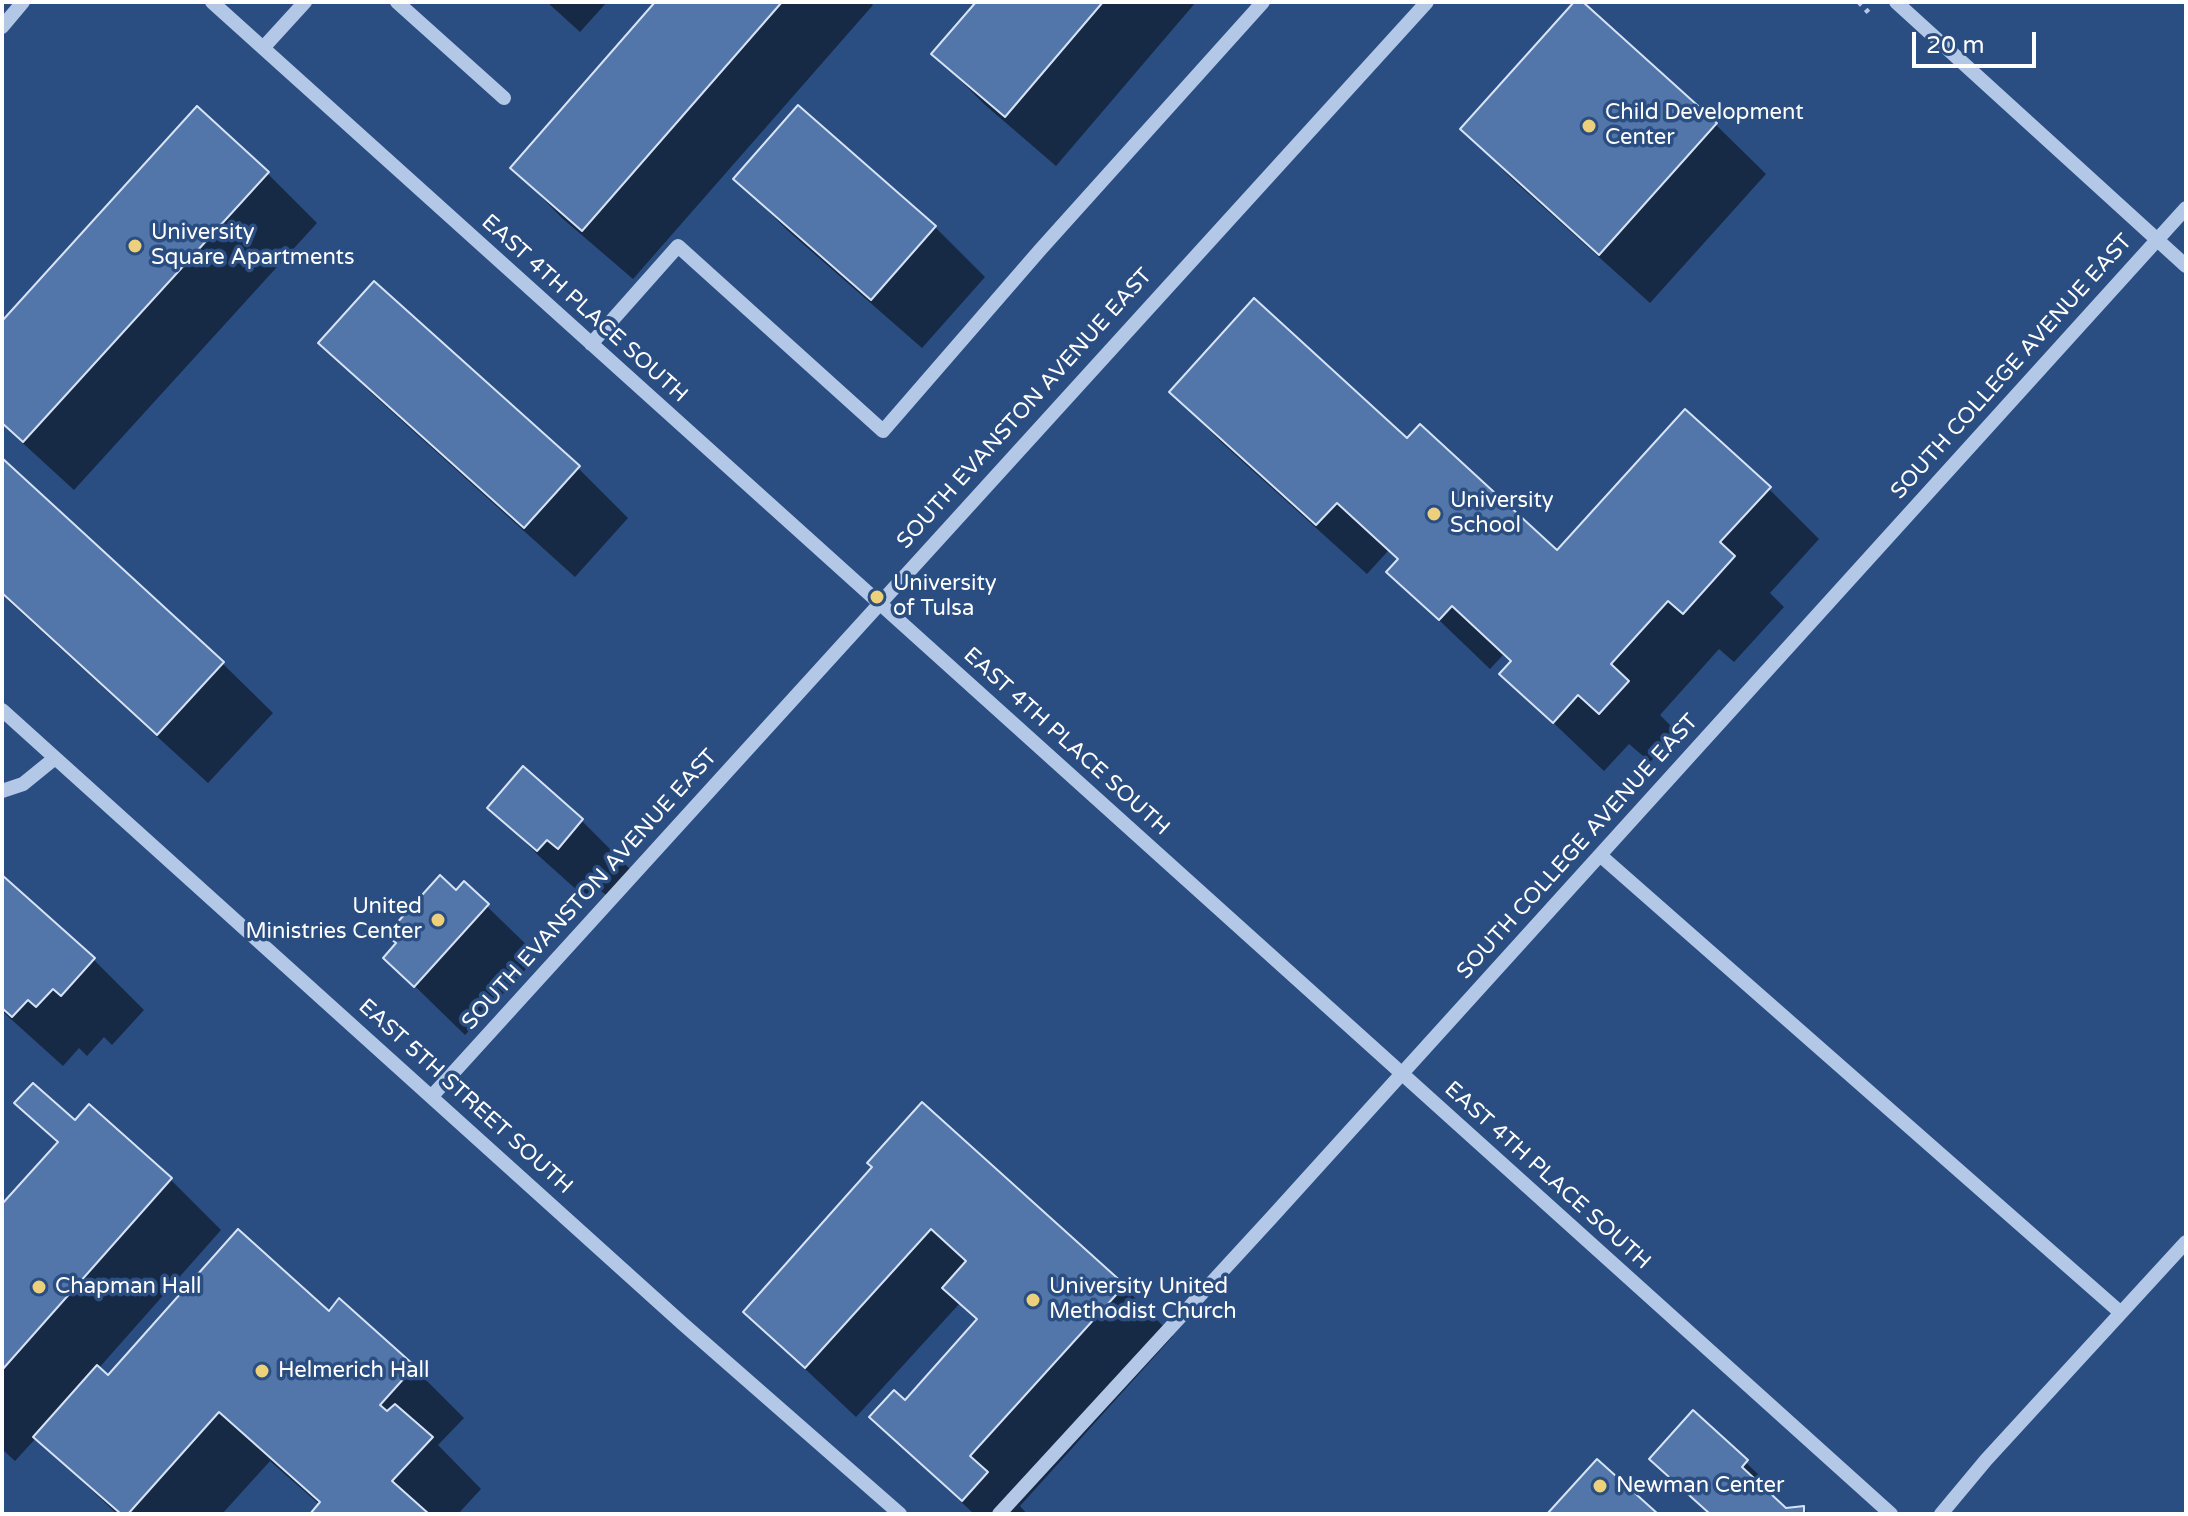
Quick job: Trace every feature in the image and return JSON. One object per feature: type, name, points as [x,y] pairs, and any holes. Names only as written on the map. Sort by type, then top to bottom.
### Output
[{"type":"street","points":[[2,27],[23,2]]},
{"type":"street","name":"EAST 4TH PLACE SOUTH","points":[[212,2],[1891,1514]]},
{"type":"street","points":[[263,48],[305,2]]},
{"type":"street","points":[[397,2],[504,98]]},
{"type":"street","points":[[591,344],[678,246],[883,431],[1040,250],[1263,2]]},
{"type":"street","name":"SOUTH EVANSTON AVENUE EAST","points":[[432,1096],[1427,2]]},
{"type":"street","points":[[1896,2],[2186,266]]},
{"type":"street","name":"SOUTH COLLEGE AVENUE EAST","points":[[999,1514],[1601,856],[2186,208]]},
{"type":"street","name":"EAST 5TH STREET SOUTH","points":[[2,710],[683,1324],[900,1514]]},
{"type":"street","points":[[2,791],[23,784],[55,758]]},
{"type":"street","points":[[1601,856],[2121,1313]]},
{"type":"street","points":[[1941,1514],[1986,1460],[2184,1246]]},
{"type":"building","points":[[655,2],[782,2],[582,231],[510,168]]},
{"type":"building","points":[[976,2],[1103,2],[1005,117],[931,54]]},
{"type":"building","name":"Child Development Center","points":[[1574,2],[1583,2],[1717,123],[1599,255],[1460,129]]},
{"type":"building","points":[[798,105],[936,226],[871,300],[733,179]]},
{"type":"building","name":"University Square Apartments","points":[[197,106],[269,172],[23,442],[2,423],[2,321]]},
{"type":"building","name":"University Square Apartments","points":[[374,281],[580,466],[524,528],[318,343]]},
{"type":"building","name":"University School","points":[[1254,298],[1407,438],[1420,424],[1557,550],[1685,409],[1771,487],[1720,542],[1735,556],[1683,614],[1668,601],[1611,664],[1629,681],[1599,714],[1578,695],[1553,723],[1499,674],[1511,661],[1452,606],[1439,620],[1386,572],[1398,559],[1337,503],[1316,525],[1169,392]]},
{"type":"building","points":[[2,458],[224,662],[157,735],[2,593]]},
{"type":"building","points":[[523,766],[583,819],[558,849],[547,840],[537,851],[487,808]]},
{"type":"building","points":[[2,875],[95,958],[61,996],[53,989],[36,1007],[28,1000],[12,1017],[2,1008]]},
{"type":"building","name":"United Ministries Center","points":[[440,875],[456,890],[464,881],[489,904],[414,987],[383,958],[396,943],[386,935]]},
{"type":"building","name":"Chapman Hall","points":[[33,1083],[75,1120],[89,1104],[172,1178],[2,1370],[2,1204],[58,1142],[14,1103]]},
{"type":"building","name":"University United Methodist Church","points":[[922,1102],[1125,1285],[970,1456],[988,1472],[962,1501],[869,1417],[894,1390],[905,1400],[977,1319],[942,1288],[966,1261],[931,1229],[805,1368],[743,1312],[872,1167],[867,1163]]},
{"type":"building","name":"Helmerich Hall","points":[[238,1229],[329,1311],[339,1298],[415,1366],[380,1405],[387,1411],[395,1404],[433,1437],[392,1481],[429,1514],[310,1514],[320,1502],[219,1412],[128,1514],[121,1514],[33,1437],[97,1365],[108,1375]]},
{"type":"building","points":[[1693,1410],[1748,1460],[1742,1467],[1786,1508],[1804,1506],[1804,1514],[1710,1514],[1649,1459]]},
{"type":"building","name":"Newman Center","points":[[1597,1459],[1658,1514],[1547,1514]]},
{"type":"place","name":"Child Development Center","points":[[1589,126]]},
{"type":"place","name":"University Square Apartments","points":[[135,246]]},
{"type":"place","name":"University School","points":[[1434,514]]},
{"type":"place","name":"University of Tulsa","points":[[877,597]]},
{"type":"place","name":"United Ministries Center","points":[[438,920]]},
{"type":"place","name":"Chapman Hall","points":[[39,1287]]},
{"type":"place","name":"University United Methodist Church","points":[[1033,1300]]},
{"type":"place","name":"Helmerich Hall","points":[[262,1371]]},
{"type":"place","name":"Newman Center","points":[[1600,1486]]}]
